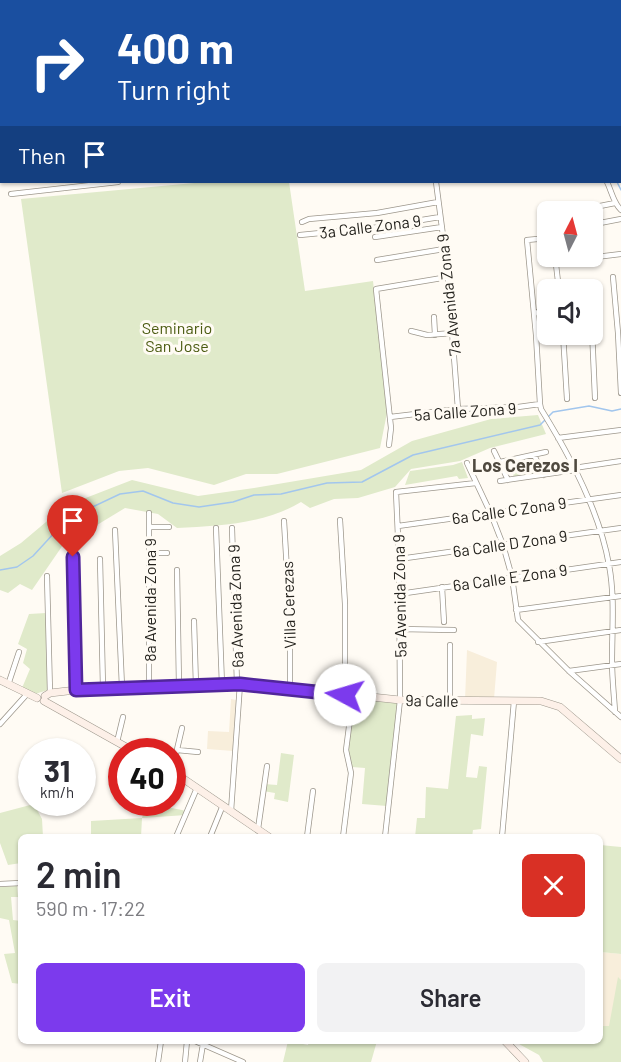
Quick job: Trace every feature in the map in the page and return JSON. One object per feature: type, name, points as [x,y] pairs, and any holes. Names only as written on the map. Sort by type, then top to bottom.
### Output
[{"type":"street","points":[[11,194],[97,183]]},
{"type":"street","name":"7a Avenida Zona 9","points":[[436,183],[448,277],[458,409]]},
{"type":"street","points":[[608,183],[615,203],[621,210]]},
{"type":"street","points":[[302,222],[309,219],[377,213],[438,202]]},
{"type":"street","points":[[603,205],[615,203]]},
{"type":"street","name":"3a Calle Zona 9","points":[[300,235],[372,228],[440,217]]},
{"type":"street","points":[[603,222],[621,219]]},
{"type":"street","points":[[375,237],[442,227]]},
{"type":"street","points":[[537,239],[527,240],[540,407],[575,469],[588,499],[609,564],[615,712]]},
{"type":"street","points":[[377,260],[444,249]]},
{"type":"street","points":[[603,256],[621,254]]},
{"type":"street","points":[[389,445],[390,417],[376,289],[448,277]]},
{"type":"street","points":[[613,277],[621,393]]},
{"type":"street","points":[[434,317],[435,335]]},
{"type":"street","points":[[411,332],[424,335],[453,333]]},
{"type":"street","points":[[564,345],[567,399]]},
{"type":"street","points":[[593,345],[595,398]]},
{"type":"street","name":"5a Calle Zona 9","points":[[390,417],[458,409],[540,407]]},
{"type":"street","points":[[558,438],[620,431]]},
{"type":"street","points":[[494,451],[508,480]]},
{"type":"street","points":[[500,462],[546,452]]},
{"type":"street","points":[[534,455],[544,475]]},
{"type":"street","points":[[500,481],[621,461]]},
{"type":"street","points":[[466,463],[491,513],[503,545],[512,577],[519,622],[621,717]]},
{"type":"street","name":"5a Avenida Zona 9","points":[[385,834],[400,700],[396,492],[476,483]]},
{"type":"street","name":"6a Calle C Zona 9","points":[[398,526],[621,495]]},
{"type":"street","name":"8a Avenida Zona 9","points":[[149,513],[149,687]]},
{"type":"street","points":[[340,520],[349,696],[346,750],[351,773],[343,834]]},
{"type":"street","name":"Villa Cerezas","points":[[284,521],[290,621],[290,689]]},
{"type":"street","points":[[149,527],[169,527]]},
{"type":"street","points":[[216,528],[222,685]]},
{"type":"street","name":"6a Avenida Zona 9","points":[[231,811],[239,684],[232,528]]},
{"type":"street","name":"6a Calle D Zona 9","points":[[399,559],[621,528]]},
{"type":"street","points":[[115,530],[122,687]]},
{"type":"street","points":[[72,537],[76,690]]},
{"type":"street","points":[[149,553],[167,553]]},
{"type":"street","points":[[100,559],[103,688]]},
{"type":"street","name":"6a Calle E Zona 9","points":[[399,594],[621,562]]},
{"type":"street","points":[[177,570],[179,686]]},
{"type":"street","points":[[44,697],[47,576]]},
{"type":"street","points":[[442,587],[444,622]]},
{"type":"street","points":[[516,610],[621,596]]},
{"type":"street","points":[[194,621],[196,686]]},
{"type":"street","points":[[399,628],[454,630]]},
{"type":"street","points":[[538,642],[621,630]]},
{"type":"street","points":[[445,703],[450,645]]},
{"type":"street","points":[[8,684],[19,652]]},
{"type":"street","points":[[569,671],[621,664]]},
{"type":"street","points":[[0,680],[28,693],[44,697],[111,738]]},
{"type":"street","name":"9a Calle","points":[[44,697],[76,690],[103,688],[239,684],[349,696],[445,703],[541,701],[558,706],[621,759]]},
{"type":"street","points":[[0,724],[28,693]]},
{"type":"street","points":[[615,699],[621,698]]},
{"type":"street","points":[[502,834],[514,700]]},
{"type":"street","points":[[118,738],[123,717]]},
{"type":"street","points":[[180,738],[182,728]]},
{"type":"street","points":[[186,751],[198,752]]},
{"type":"street","points":[[258,829],[267,766]]},
{"type":"street","points":[[186,780],[265,834]]},
{"type":"street","points":[[177,834],[198,788]]},
{"type":"street","points":[[307,834],[314,790]]},
{"type":"street","points":[[211,834],[223,806]]},
{"type":"street","points":[[0,884],[18,883]]},
{"type":"street","points":[[158,1062],[161,1044]]},
{"type":"street","points":[[185,1062],[188,1044]]},
{"type":"street","points":[[199,1044],[200,1062]]},
{"type":"street","points":[[203,1044],[243,1062]]},
{"type":"street","points":[[508,1044],[525,1062]]},
{"type":"shaded area","points":[[467,650],[497,662],[494,699],[465,700]]},
{"type":"shaded area","points":[[231,699],[236,700],[233,751],[207,749],[208,731],[229,732]]},
{"type":"shaded area","points":[[603,952],[621,954],[621,1040],[603,1034]]},
{"type":"green space","name":"Seminario San Jose","points":[[194,183],[289,183],[305,291],[373,281],[387,413],[380,448],[277,474],[246,474],[214,485],[148,468],[119,471],[62,493],[21,199]]},
{"type":"green space","points":[[538,415],[546,434],[490,448],[460,461],[411,469],[395,487],[358,498],[334,499],[310,508],[301,502],[257,519],[225,525],[177,528],[158,514],[125,508],[97,525],[76,526],[32,590],[20,584],[8,593],[0,590],[0,556],[21,543],[65,506],[132,480],[198,496],[254,488],[361,470],[412,441],[491,419]]},
{"type":"green space","points":[[528,459],[536,474],[514,477],[507,463]]},
{"type":"green space","points":[[462,462],[468,478],[459,479],[457,476],[405,485],[410,471]]},
{"type":"green space","points":[[46,613],[48,690],[35,694],[22,688],[30,669],[23,663],[27,649],[18,644],[29,614]]},
{"type":"green space","points":[[354,698],[399,701],[387,806],[362,804],[365,768],[352,767],[347,752]]},
{"type":"green space","points":[[472,715],[472,719],[485,718],[483,736],[471,734],[466,777],[477,778],[479,766],[487,767],[481,829],[473,830],[472,834],[415,834],[417,818],[425,818],[426,787],[448,789],[456,716]]},
{"type":"green space","points":[[281,753],[294,755],[288,802],[274,799],[275,793],[263,791],[264,784],[277,785]]},
{"type":"green space","points":[[18,808],[18,816],[40,816],[43,834],[18,834],[18,863],[8,865],[0,843],[0,813]]},
{"type":"green space","points":[[143,816],[171,816],[142,818]]},
{"type":"green space","points":[[142,818],[141,834],[91,834],[91,821]]},
{"type":"green space","points":[[603,845],[621,847],[621,954],[603,952]]},
{"type":"green space","points":[[17,886],[18,897],[11,897],[13,920],[18,921],[18,984],[12,983],[4,954],[15,953],[9,920],[0,918],[0,887]]},
{"type":"green space","points":[[618,977],[621,980],[621,1062],[543,1062],[539,1055],[519,1044],[603,1044],[603,1026],[609,1026]]},
{"type":"green space","points":[[287,1044],[376,1044],[371,1062],[283,1062]]},
{"type":"waterway","points":[[618,183],[621,190]]},
{"type":"waterway","points":[[0,570],[17,567],[33,556],[67,519],[120,494],[143,491],[173,503],[199,507],[233,502],[254,495],[281,494],[327,483],[362,482],[413,455],[540,425],[553,412],[589,406],[612,411],[621,409]]},
{"type":"district","name":"Los Cerezos I","points":[[525,465]]},
{"type":"route","points":[[73,557],[76,690],[240,684],[345,695]]}]
